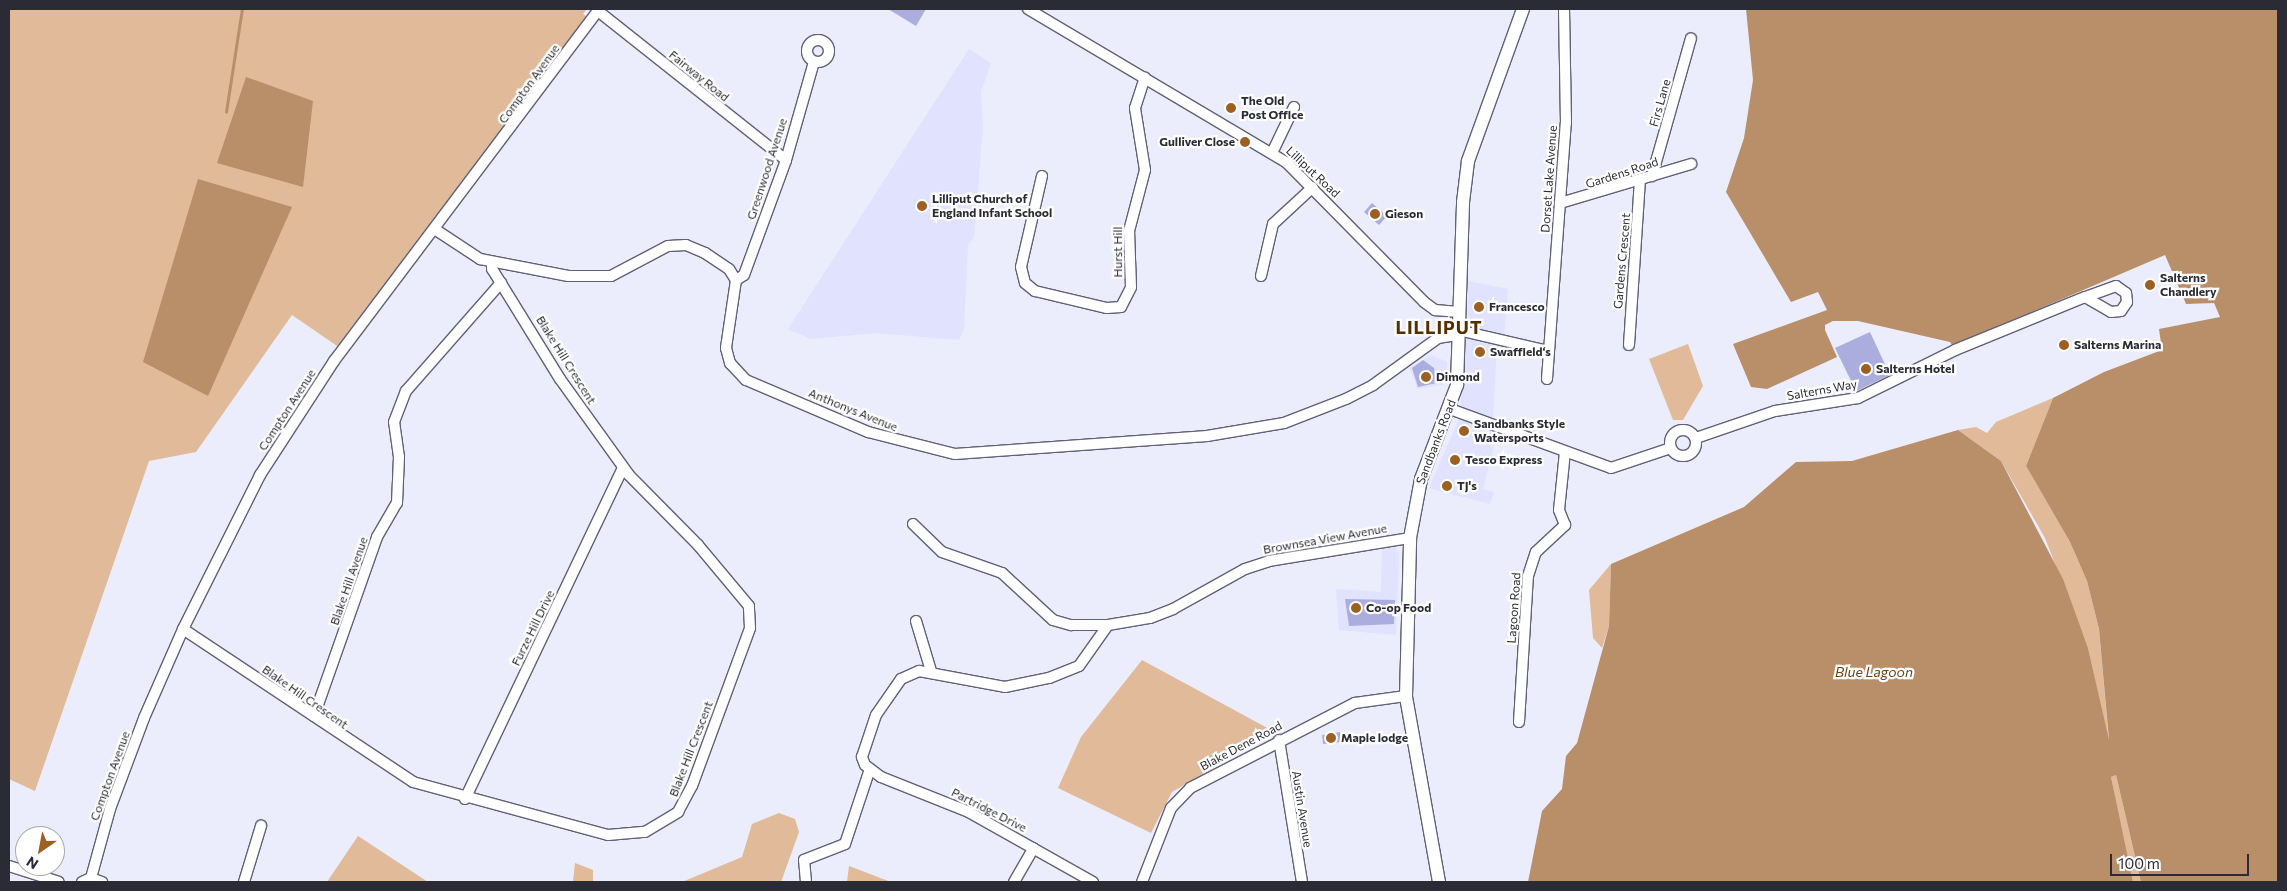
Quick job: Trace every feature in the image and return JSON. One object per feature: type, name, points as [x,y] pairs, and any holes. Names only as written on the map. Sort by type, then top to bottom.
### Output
[{"type":"main road","name":"Sandbanks Road","points":[[1439,882],[1406,696],[1410,538],[1421,478],[1450,409],[1458,377],[1458,332],[1468,161],[1523,9]]},
{"type":"street","name":"Lilliput Road","points":[[1028,9],[1272,152],[1314,187],[1424,302],[1435,310],[1459,312]]},
{"type":"street","name":"Dorset Lake Avenue","points":[[1547,379],[1566,123],[1564,9]]},
{"type":"street","name":"Fairway Road","points":[[598,10],[786,160]]},
{"type":"street","name":"Compton Avenue","points":[[102,882],[86,880],[110,809],[183,629],[260,475],[334,361],[436,230],[598,10]]},
{"type":"street","name":"Firs Lane","points":[[1652,176],[1691,38]]},
{"type":"street","name":"Greenwood Avenue","points":[[736,280],[744,275],[786,160],[814,62]]},
{"type":"street","name":"Hurst Hill","points":[[1042,176],[1021,267],[1025,283],[1035,291],[1108,308],[1121,307],[1130,287],[1129,231],[1145,170],[1134,108],[1145,78]]},
{"type":"street","points":[[1272,152],[1294,106]]},
{"type":"street","name":"Gardens Road","points":[[1560,203],[1691,164]]},
{"type":"street","name":"Gardens Crescent","points":[[1629,345],[1640,180]]},
{"type":"street","points":[[1261,276],[1274,224],[1314,187]]},
{"type":"street","points":[[436,230],[468,253],[492,262],[599,277],[622,272],[668,246],[686,245],[721,262],[736,280]]},
{"type":"street","name":"Blake Hill Crescent","points":[[183,629],[314,716],[345,740],[413,782],[465,799],[591,832],[628,836],[656,828],[678,812],[686,800],[750,628],[748,606],[698,545],[623,468],[560,378],[501,283],[492,262]]},
{"type":"street","name":"Anthonys Avenue","points":[[736,280],[726,348],[730,363],[746,380],[868,432],[929,451],[955,454],[1207,436],[1284,423],[1346,399],[1438,338],[1458,332]]},
{"type":"street","name":"Blake Hill Avenue","points":[[314,716],[377,537],[397,503],[398,458],[394,422],[406,391],[501,283]]},
{"type":"street","name":"Salterns Way","points":[[1696,438],[1775,411],[1858,398],[1955,350],[2086,297]]},
{"type":"street","points":[[1458,332],[1548,351]]},
{"type":"street","points":[[1450,409],[1611,468],[1671,448]]},
{"type":"street","points":[[1678,430],[1689,431],[1696,438],[1696,448],[1690,455],[1678,455],[1671,448],[1672,436],[1678,430]]},
{"type":"street","name":"Lagoon Road","points":[[1519,722],[1529,570],[1544,542],[1565,525],[1559,510],[1564,452]]},
{"type":"street","name":"Furze Hill Drive","points":[[465,799],[623,468]]},
{"type":"street","name":"Brownsea View Avenue","points":[[913,524],[942,552],[1002,573],[1053,620],[1071,625],[1108,625],[1150,618],[1268,560],[1410,538]]},
{"type":"street","points":[[916,621],[931,670]]},
{"type":"street","points":[[806,882],[804,860],[835,851],[849,836],[851,817],[870,769],[862,757],[883,702],[910,673],[931,670],[984,684],[1018,686],[1080,666],[1108,625]]},
{"type":"street","name":"Blake Dene Road","points":[[1142,882],[1171,808],[1184,792],[1279,740],[1355,703],[1406,696]]},
{"type":"street","name":"Austin Avenue","points":[[1279,740],[1302,882]]},
{"type":"street","name":"Partridge Drive","points":[[870,769],[969,812],[1093,882]]},
{"type":"street","points":[[244,882],[261,826]]},
{"type":"street","points":[[1014,882],[1034,848]]},
{"type":"street","points":[[9,866],[59,882]]},
{"type":"shaded area","points":[[9,9],[587,9],[583,14],[591,20],[343,350],[292,315],[196,452],[149,461],[35,791],[9,779]]},
{"type":"shaded area","name":"Lilliput Church of England Infant School","points":[[969,49],[991,63],[981,92],[983,127],[974,237],[968,245],[964,329],[959,340],[876,333],[811,339],[788,329]]},
{"type":"shaded area","points":[[1468,281],[1508,289],[1503,348],[1497,347],[1493,418],[1500,421],[1483,489],[1494,492],[1490,504],[1429,488],[1459,419],[1468,326]]},
{"type":"shaded area","points":[[1688,344],[1703,386],[1683,420],[1673,420],[1649,359]]},
{"type":"shaded area","points":[[1431,355],[1447,362],[1447,384],[1417,389],[1410,368]]},
{"type":"shaded area","points":[[2053,398],[2026,466],[2070,542],[2087,581],[2099,629],[2109,744],[2088,648],[2045,538],[2001,461],[1958,430],[1976,427],[1987,433],[1996,422]]},
{"type":"shaded area","points":[[1394,547],[1399,554],[1396,635],[1339,630],[1336,589],[1381,592],[1382,549]]},
{"type":"shaded area","points":[[1611,564],[1609,626],[1602,648],[1593,638],[1589,590]]},
{"type":"shaded area","points":[[1142,660],[1275,732],[1172,792],[1151,833],[1058,788],[1081,737]]},
{"type":"shaded area","points":[[2116,775],[2141,882],[2133,882],[2126,856],[2111,777]]},
{"type":"shaded area","points":[[779,813],[795,819],[799,832],[781,882],[682,882],[742,857],[752,824]]},
{"type":"shaded area","points":[[358,836],[428,882],[327,882]]},
{"type":"shaded area","points":[[575,863],[593,870],[593,882],[573,882]]},
{"type":"shaded area","points":[[849,866],[891,882],[847,882]]},
{"type":"water","name":"Blue Lagoon","points":[[1746,9],[2278,9],[2278,882],[2141,882],[2116,775],[2111,777],[2133,882],[1528,882],[1542,811],[1562,789],[1566,756],[1577,743],[1609,626],[1611,564],[1744,507],[1796,462],[1852,461],[1958,430],[2001,461],[2063,579],[2088,648],[2109,740],[2099,629],[2087,581],[2070,542],[2026,466],[2053,398],[2104,372],[2162,350],[2159,329],[2220,317],[2214,303],[2186,304],[2165,255],[1953,346],[1950,342],[1858,321],[1833,321],[1825,325],[1825,330],[1837,357],[1767,389],[1751,387],[1733,344],[1827,310],[1818,292],[1791,302],[1726,192],[1744,138],[1753,80]]},
{"type":"water","points":[[246,77],[313,101],[303,187],[217,163]]},
{"type":"water","points":[[198,179],[292,207],[208,396],[143,362]]},
{"type":"building","points":[[888,9],[926,9],[916,26]]},
{"type":"building","name":"Gieson","points":[[1372,203],[1387,216],[1379,225],[1364,212]]},
{"type":"building","name":"Salterns Hotel","points":[[1870,332],[1890,375],[1856,391],[1835,348]]},
{"type":"building","name":"Dimond","points":[[1423,360],[1434,368],[1437,383],[1418,387],[1412,368]]},
{"type":"building","points":[[1345,599],[1395,600],[1394,624],[1349,626]]},
{"type":"building","name":"Maple lodge","points":[[1340,732],[1341,742],[1323,744],[1322,735]]},
{"type":"waterway","points":[[226,112],[242,9]]},
{"type":"place","name":"The Old Post Office","points":[[1231,108]]},
{"type":"place","name":"Gulliver Close","points":[[1245,142]]},
{"type":"place","name":"Lilliput Church of England Infant School","points":[[922,206]]},
{"type":"place","name":"Gieson","points":[[1375,214]]},
{"type":"place","name":"Salterns Chandlery","points":[[2150,285]]},
{"type":"place","name":"Francesco","points":[[1479,307]]},
{"type":"place","name":"Salterns Marina","points":[[2064,345]]},
{"type":"place","name":"Swaffield‘s","points":[[1480,352]]},
{"type":"place","name":"Salterns Hotel","points":[[1866,369]]},
{"type":"place","name":"Dimond","points":[[1426,377]]},
{"type":"place","name":"Sandbanks Style Watersports","points":[[1464,431]]},
{"type":"place","name":"Tesco Express","points":[[1455,460]]},
{"type":"place","name":"TJ's","points":[[1447,486]]},
{"type":"place","name":"Co-op Food","points":[[1356,608]]},
{"type":"place","name":"Maple lodge","points":[[1331,738]]},
{"type":"district","name":"LILLIPUT","points":[[1439,327]]}]
